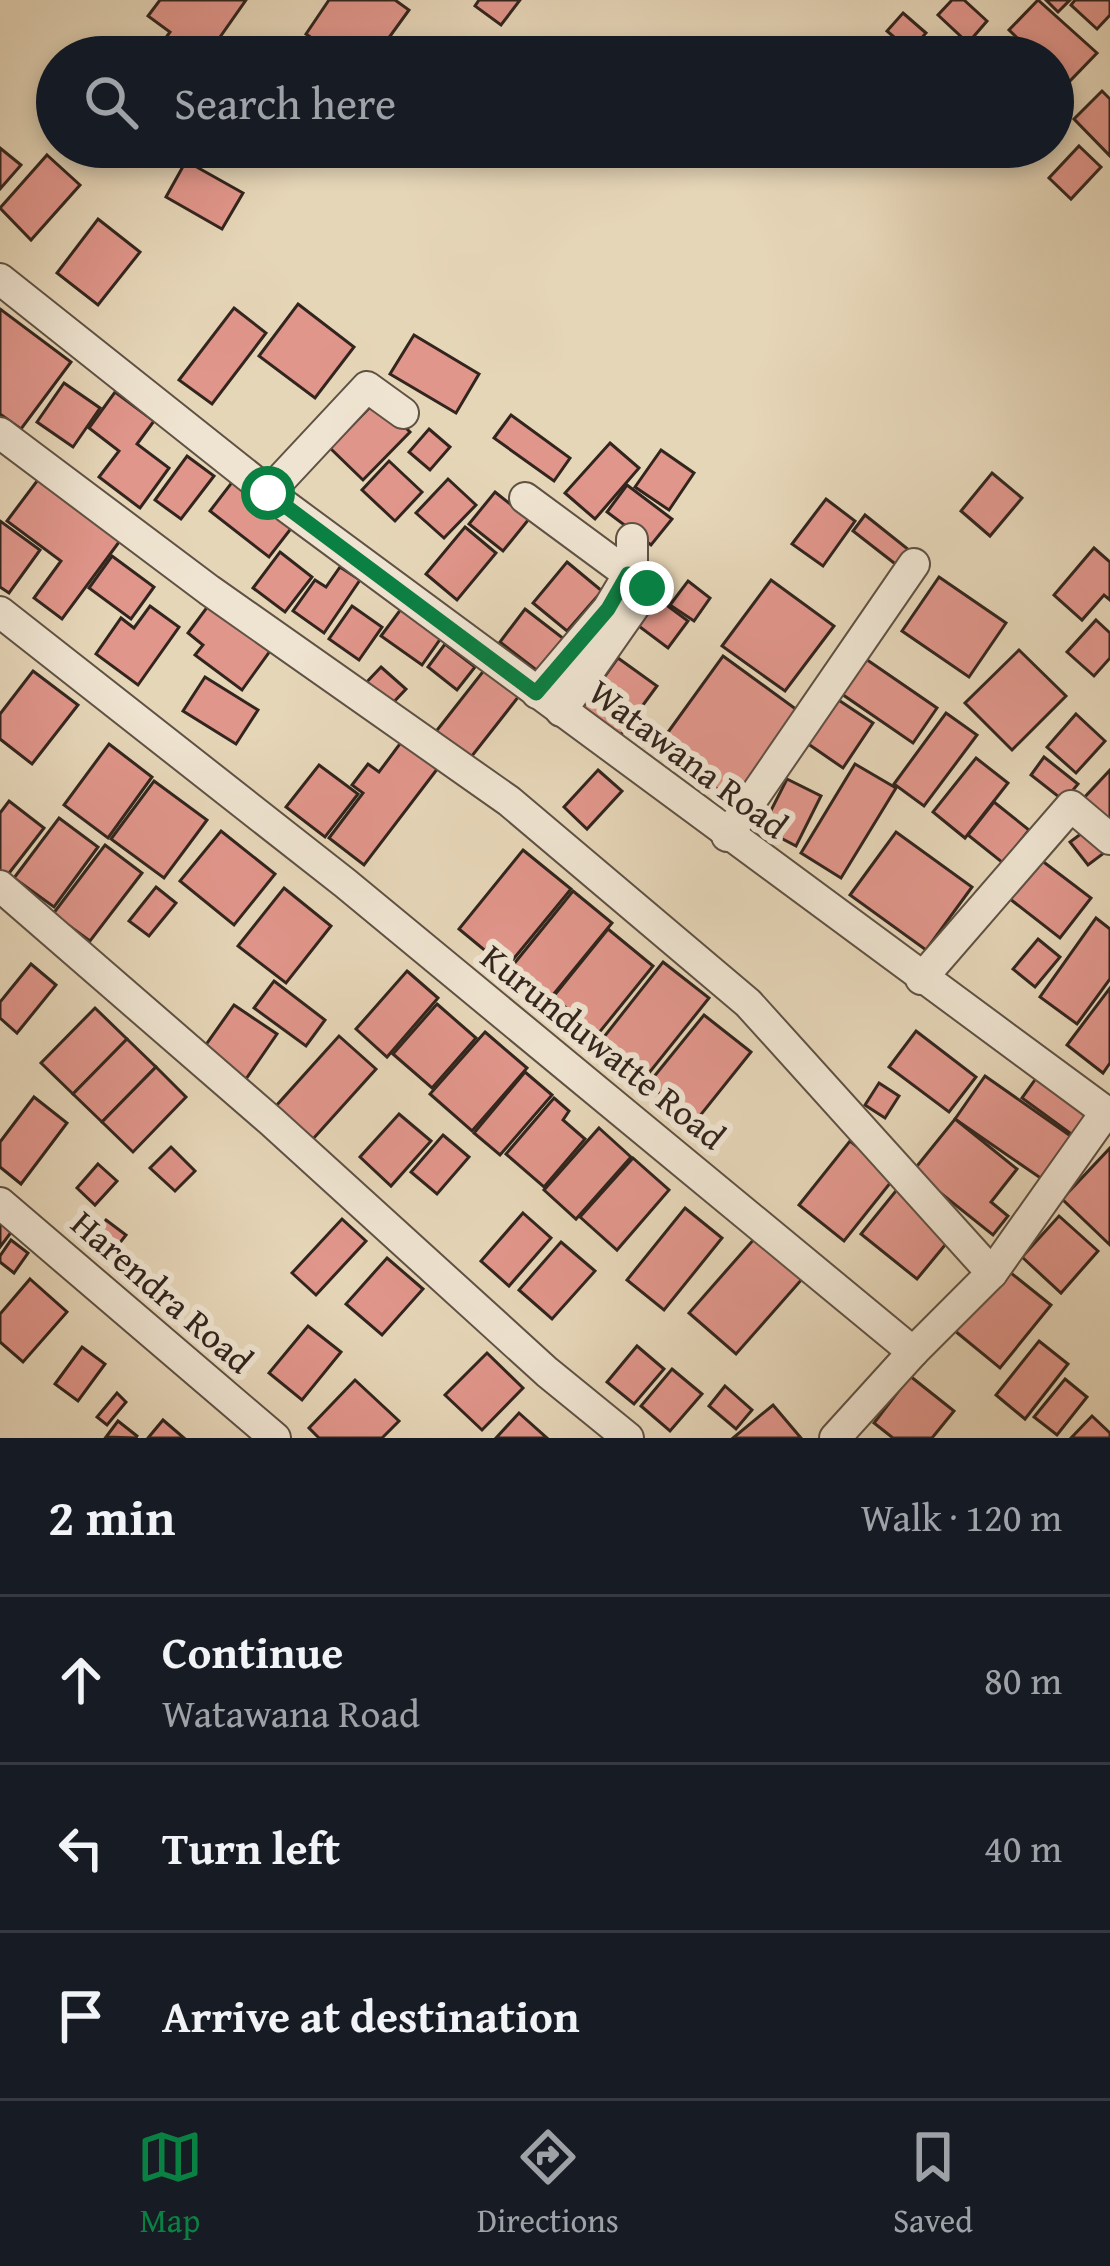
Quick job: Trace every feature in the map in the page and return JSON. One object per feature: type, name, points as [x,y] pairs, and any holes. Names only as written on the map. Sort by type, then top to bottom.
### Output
[{"type":"street","name":"Watawana Road","points":[[0,279],[268,493],[1108,1114]]},
{"type":"street","points":[[268,493],[367,387],[404,413]]},
{"type":"street","points":[[0,434],[209,590],[509,801],[748,1003],[992,1273]]},
{"type":"street","points":[[525,498],[628,574]]},
{"type":"street","points":[[549,702],[628,574],[632,539]]},
{"type":"street","points":[[727,836],[914,564]]},
{"type":"street","name":"Kurunduwatte Road","points":[[0,612],[345,884],[913,1352]]},
{"type":"street","points":[[921,979],[1071,806],[1110,839]]},
{"type":"street","points":[[0,886],[271,1121],[547,1372],[628,1438]]},
{"type":"street","points":[[836,1438],[992,1273],[1108,1114]]},
{"type":"street","name":"Harendra Road","points":[[0,1203],[275,1438]]},
{"type":"building","points":[[160,0],[246,0],[221,36],[167,36],[170,32],[148,16]]},
{"type":"building","points":[[329,0],[395,0],[409,10],[390,36],[306,34]]},
{"type":"building","points":[[479,0],[520,0],[501,25],[475,6]]},
{"type":"building","points":[[952,0],[964,0],[987,21],[974,36],[960,36],[938,15]]},
{"type":"building","points":[[1038,0],[1097,53],[1074,77],[1074,36],[1015,36],[1009,30]]},
{"type":"building","points":[[1046,0],[1070,0],[1058,12]]},
{"type":"building","points":[[1075,0],[1110,0],[1110,15],[1097,29],[1071,5]]},
{"type":"building","points":[[903,13],[926,33],[893,36],[887,31]]},
{"type":"building","points":[[1102,91],[1110,99],[1110,156],[1074,119]]},
{"type":"building","points":[[1079,146],[1101,167],[1071,199],[1049,178],[1058,168],[1074,168],[1074,151]]},
{"type":"building","points":[[0,148],[21,165],[0,189]]},
{"type":"building","points":[[36,167],[61,168],[80,185],[31,240],[0,208]]},
{"type":"building","points":[[182,168],[198,168],[243,193],[222,229],[166,197]]},
{"type":"building","points":[[98,219],[140,252],[98,305],[57,273]]},
{"type":"building","points":[[298,304],[354,347],[315,398],[259,356]]},
{"type":"building","points":[[234,308],[266,333],[212,404],[179,380]]},
{"type":"building","points":[[0,309],[71,362],[21,429],[0,414]]},
{"type":"building","points":[[414,335],[479,374],[456,413],[390,374]]},
{"type":"building","points":[[64,383],[100,408],[73,447],[37,422]]},
{"type":"building","points":[[115,392],[154,421],[137,444],[169,468],[140,508],[99,477],[119,451],[89,428]]},
{"type":"building","points":[[377,400],[410,432],[363,480],[330,448]]},
{"type":"building","points":[[511,415],[570,458],[554,481],[494,438]]},
{"type":"building","points":[[429,429],[450,447],[430,470],[409,452]]},
{"type":"building","points":[[610,443],[639,468],[595,519],[565,493]]},
{"type":"building","points":[[661,450],[694,473],[669,510],[635,487]]},
{"type":"building","points":[[187,456],[214,476],[181,519],[155,500]]},
{"type":"building","points":[[389,461],[422,492],[395,521],[362,490]]},
{"type":"building","points":[[43,473],[125,534],[62,619],[34,598],[61,561],[7,521]]},
{"type":"building","points":[[992,473],[1022,498],[990,536],[961,511]]},
{"type":"building","points":[[448,479],[476,505],[444,538],[416,513]]},
{"type":"building","points":[[233,481],[293,526],[269,557],[210,511]]},
{"type":"building","points":[[627,485],[672,519],[651,545],[607,512]]},
{"type":"building","points":[[495,492],[529,519],[503,551],[469,524]]},
{"type":"building","points":[[826,499],[855,521],[823,566],[792,544]]},
{"type":"building","points":[[865,515],[909,550],[898,566],[853,531]]},
{"type":"building","points":[[0,521],[40,550],[9,593],[0,587]]},
{"type":"building","points":[[465,527],[496,553],[457,600],[426,574]]},
{"type":"building","points":[[1094,548],[1110,562],[1110,600],[1104,595],[1082,620],[1054,595]]},
{"type":"building","points":[[280,552],[312,577],[285,612],[253,588]]},
{"type":"building","points":[[112,556],[154,587],[131,619],[89,588]]},
{"type":"building","points":[[567,562],[602,591],[567,631],[533,603]]},
{"type":"building","points":[[340,567],[360,580],[324,633],[293,611],[315,580],[326,587]]},
{"type":"building","points":[[939,577],[1006,623],[969,677],[902,631]]},
{"type":"building","points":[[771,580],[834,626],[785,691],[722,646]]},
{"type":"building","points":[[688,581],[710,598],[694,621],[670,605]]},
{"type":"building","points":[[653,595],[688,621],[668,648],[632,621]]},
{"type":"building","points":[[150,606],[179,627],[138,685],[96,654],[121,618],[134,628]]},
{"type":"building","points":[[208,606],[270,651],[242,690],[195,655],[203,645],[188,633]]},
{"type":"building","points":[[352,606],[382,627],[359,660],[329,639]]},
{"type":"building","points":[[401,609],[441,638],[422,665],[381,636]]},
{"type":"building","points":[[525,609],[564,639],[539,672],[500,642]]},
{"type":"building","points":[[1096,620],[1110,633],[1110,658],[1094,676],[1067,652]]},
{"type":"building","points":[[445,644],[475,667],[457,690],[428,667]]},
{"type":"building","points":[[1019,650],[1066,696],[1012,750],[965,703]]},
{"type":"building","points":[[860,655],[937,708],[913,743],[836,690]]},
{"type":"building","points":[[723,656],[804,715],[739,805],[658,746]]},
{"type":"building","points":[[618,658],[657,686],[621,735],[583,707]]},
{"type":"building","points":[[381,667],[406,689],[387,709],[363,686]]},
{"type":"building","points":[[485,669],[519,696],[468,761],[434,734]]},
{"type":"building","points":[[33,671],[78,705],[32,764],[0,739],[0,714]]},
{"type":"building","points":[[205,677],[258,710],[236,744],[183,711]]},
{"type":"building","points":[[834,697],[873,723],[843,768],[804,741]]},
{"type":"building","points":[[946,713],[977,735],[924,806],[894,784]]},
{"type":"building","points":[[1076,714],[1105,741],[1076,773],[1047,747]]},
{"type":"building","points":[[402,741],[438,768],[364,865],[329,838],[363,793],[352,785],[368,764],[379,772]]},
{"type":"building","points":[[109,744],[152,777],[108,838],[64,805]]},
{"type":"building","points":[[1044,757],[1078,784],[1064,801],[1031,775]]},
{"type":"building","points":[[976,758],[1008,783],[965,838],[933,812]]},
{"type":"building","points":[[855,764],[896,788],[841,878],[801,853]]},
{"type":"building","points":[[319,765],[358,794],[325,837],[286,807]]},
{"type":"building","points":[[598,770],[622,791],[587,829],[564,807]]},
{"type":"building","points":[[1110,770],[1110,825],[1082,800]]},
{"type":"building","points":[[787,779],[821,796],[796,846],[762,828]]},
{"type":"building","points":[[154,781],[207,820],[164,878],[111,839]]},
{"type":"building","points":[[9,801],[44,828],[6,877],[0,872],[0,813]]},
{"type":"building","points":[[994,802],[1029,830],[1003,863],[968,835]]},
{"type":"building","points":[[59,818],[98,847],[54,907],[14,878]]},
{"type":"building","points":[[1090,827],[1108,850],[1088,865],[1070,842]]},
{"type":"building","points":[[221,831],[275,874],[234,925],[180,881]]},
{"type":"building","points":[[896,832],[972,887],[926,950],[850,895]]},
{"type":"building","points":[[105,845],[142,873],[90,941],[53,914]]},
{"type":"building","points":[[523,850],[571,889],[506,968],[459,929]]},
{"type":"building","points":[[1041,860],[1091,898],[1060,938],[1010,899]]},
{"type":"building","points":[[156,887],[176,903],[149,936],[129,921]]},
{"type":"building","points":[[284,888],[331,926],[286,983],[238,946]]},
{"type":"building","points":[[573,891],[612,923],[548,1001],[509,970]]},
{"type":"building","points":[[1096,918],[1110,929],[1110,979],[1077,1024],[1040,997]]},
{"type":"building","points":[[608,929],[653,966],[598,1034],[553,997]]},
{"type":"building","points":[[1038,939],[1060,957],[1035,987],[1013,969]]},
{"type":"building","points":[[663,962],[709,998],[645,1078],[600,1042]]},
{"type":"building","points":[[31,964],[56,985],[17,1033],[0,1018],[0,1002]]},
{"type":"building","points":[[407,971],[438,998],[387,1057],[356,1029]]},
{"type":"building","points":[[274,981],[325,1020],[306,1046],[254,1008]]},
{"type":"building","points":[[1110,988],[1110,1063],[1103,1073],[1067,1045]]},
{"type":"building","points":[[437,1004],[476,1038],[432,1088],[393,1054]]},
{"type":"building","points":[[234,1005],[277,1034],[246,1079],[203,1049]]},
{"type":"building","points":[[95,1008],[127,1039],[73,1094],[41,1063]]},
{"type":"building","points":[[704,1015],[751,1052],[695,1122],[648,1084]]},
{"type":"building","points":[[916,1031],[976,1077],[949,1112],[889,1067]]},
{"type":"building","points":[[485,1032],[527,1068],[472,1131],[430,1094]]},
{"type":"building","points":[[339,1036],[376,1069],[313,1139],[276,1106]]},
{"type":"building","points":[[127,1039],[156,1067],[102,1122],[73,1094]]},
{"type":"building","points":[[156,1067],[186,1097],[133,1152],[102,1122]]},
{"type":"building","points":[[1042,1070],[1094,1108],[1074,1136],[1022,1098]]},
{"type":"building","points":[[525,1072],[552,1095],[500,1155],[474,1133]]},
{"type":"building","points":[[985,1076],[1072,1137],[1042,1179],[955,1119]]},
{"type":"building","points":[[879,1083],[899,1096],[885,1118],[865,1105]]},
{"type":"building","points":[[34,1097],[67,1123],[21,1184],[0,1167],[0,1142]]},
{"type":"building","points":[[554,1098],[569,1111],[563,1120],[585,1139],[544,1187],[506,1154]]},
{"type":"building","points":[[399,1114],[431,1141],[391,1186],[360,1157]]},
{"type":"building","points":[[955,1119],[1017,1169],[991,1202],[1008,1216],[993,1235],[913,1171]]},
{"type":"building","points":[[599,1128],[631,1157],[576,1219],[544,1190]]},
{"type":"building","points":[[443,1135],[469,1157],[437,1194],[411,1172]]},
{"type":"building","points":[[850,1141],[895,1177],[844,1241],[799,1205]]},
{"type":"building","points":[[171,1147],[195,1171],[175,1191],[150,1168]]},
{"type":"building","points":[[1110,1148],[1110,1245],[1062,1199]]},
{"type":"building","points":[[633,1158],[669,1190],[617,1250],[580,1217]]},
{"type":"building","points":[[98,1164],[117,1181],[95,1205],[77,1188]]},
{"type":"building","points":[[899,1187],[955,1233],[917,1279],[861,1234]]},
{"type":"building","points":[[685,1208],[722,1238],[664,1310],[627,1280]]},
{"type":"building","points":[[523,1213],[551,1238],[509,1286],[481,1261]]},
{"type":"building","points":[[0,1216],[15,1227],[0,1247]]},
{"type":"building","points":[[1059,1216],[1098,1251],[1061,1293],[1022,1257]]},
{"type":"building","points":[[342,1219],[366,1241],[316,1295],[292,1273]]},
{"type":"building","points":[[106,1220],[126,1235],[111,1254],[91,1239]]},
{"type":"building","points":[[755,1238],[803,1278],[736,1354],[689,1313]]},
{"type":"building","points":[[11,1240],[28,1253],[14,1273],[0,1262]]},
{"type":"building","points":[[561,1242],[595,1271],[552,1319],[519,1290]]},
{"type":"building","points":[[387,1258],[423,1289],[382,1335],[346,1304]]},
{"type":"building","points":[[1006,1269],[1051,1305],[1000,1368],[955,1331]]},
{"type":"building","points":[[30,1279],[67,1312],[23,1362],[0,1342],[0,1314]]},
{"type":"building","points":[[308,1326],[341,1352],[302,1400],[269,1373]]},
{"type":"building","points":[[1039,1341],[1068,1364],[1025,1419],[996,1395]]},
{"type":"building","points":[[637,1346],[664,1369],[634,1404],[607,1382]]},
{"type":"building","points":[[82,1347],[105,1364],[78,1401],[55,1384]]},
{"type":"building","points":[[487,1353],[523,1388],[482,1430],[445,1395]]},
{"type":"building","points":[[672,1369],[702,1394],[670,1431],[641,1406]]},
{"type":"building","points":[[910,1376],[954,1411],[932,1438],[893,1438],[874,1423]]},
{"type":"building","points":[[1065,1379],[1087,1397],[1057,1435],[1034,1417]]},
{"type":"building","points":[[355,1380],[399,1421],[382,1438],[319,1438],[309,1428]]},
{"type":"building","points":[[725,1386],[752,1410],[736,1429],[709,1406]]},
{"type":"building","points":[[117,1393],[126,1402],[107,1425],[97,1417]]},
{"type":"building","points":[[773,1405],[801,1438],[733,1438]]},
{"type":"building","points":[[519,1413],[547,1438],[496,1438]]},
{"type":"building","points":[[1092,1416],[1110,1438],[1071,1438]]},
{"type":"building","points":[[163,1420],[184,1438],[148,1438]]},
{"type":"building","points":[[118,1421],[137,1436],[136,1438],[106,1437]]},
{"type":"route","points":[[268,493],[536,693],[608,609],[628,574],[647,588]]}]
